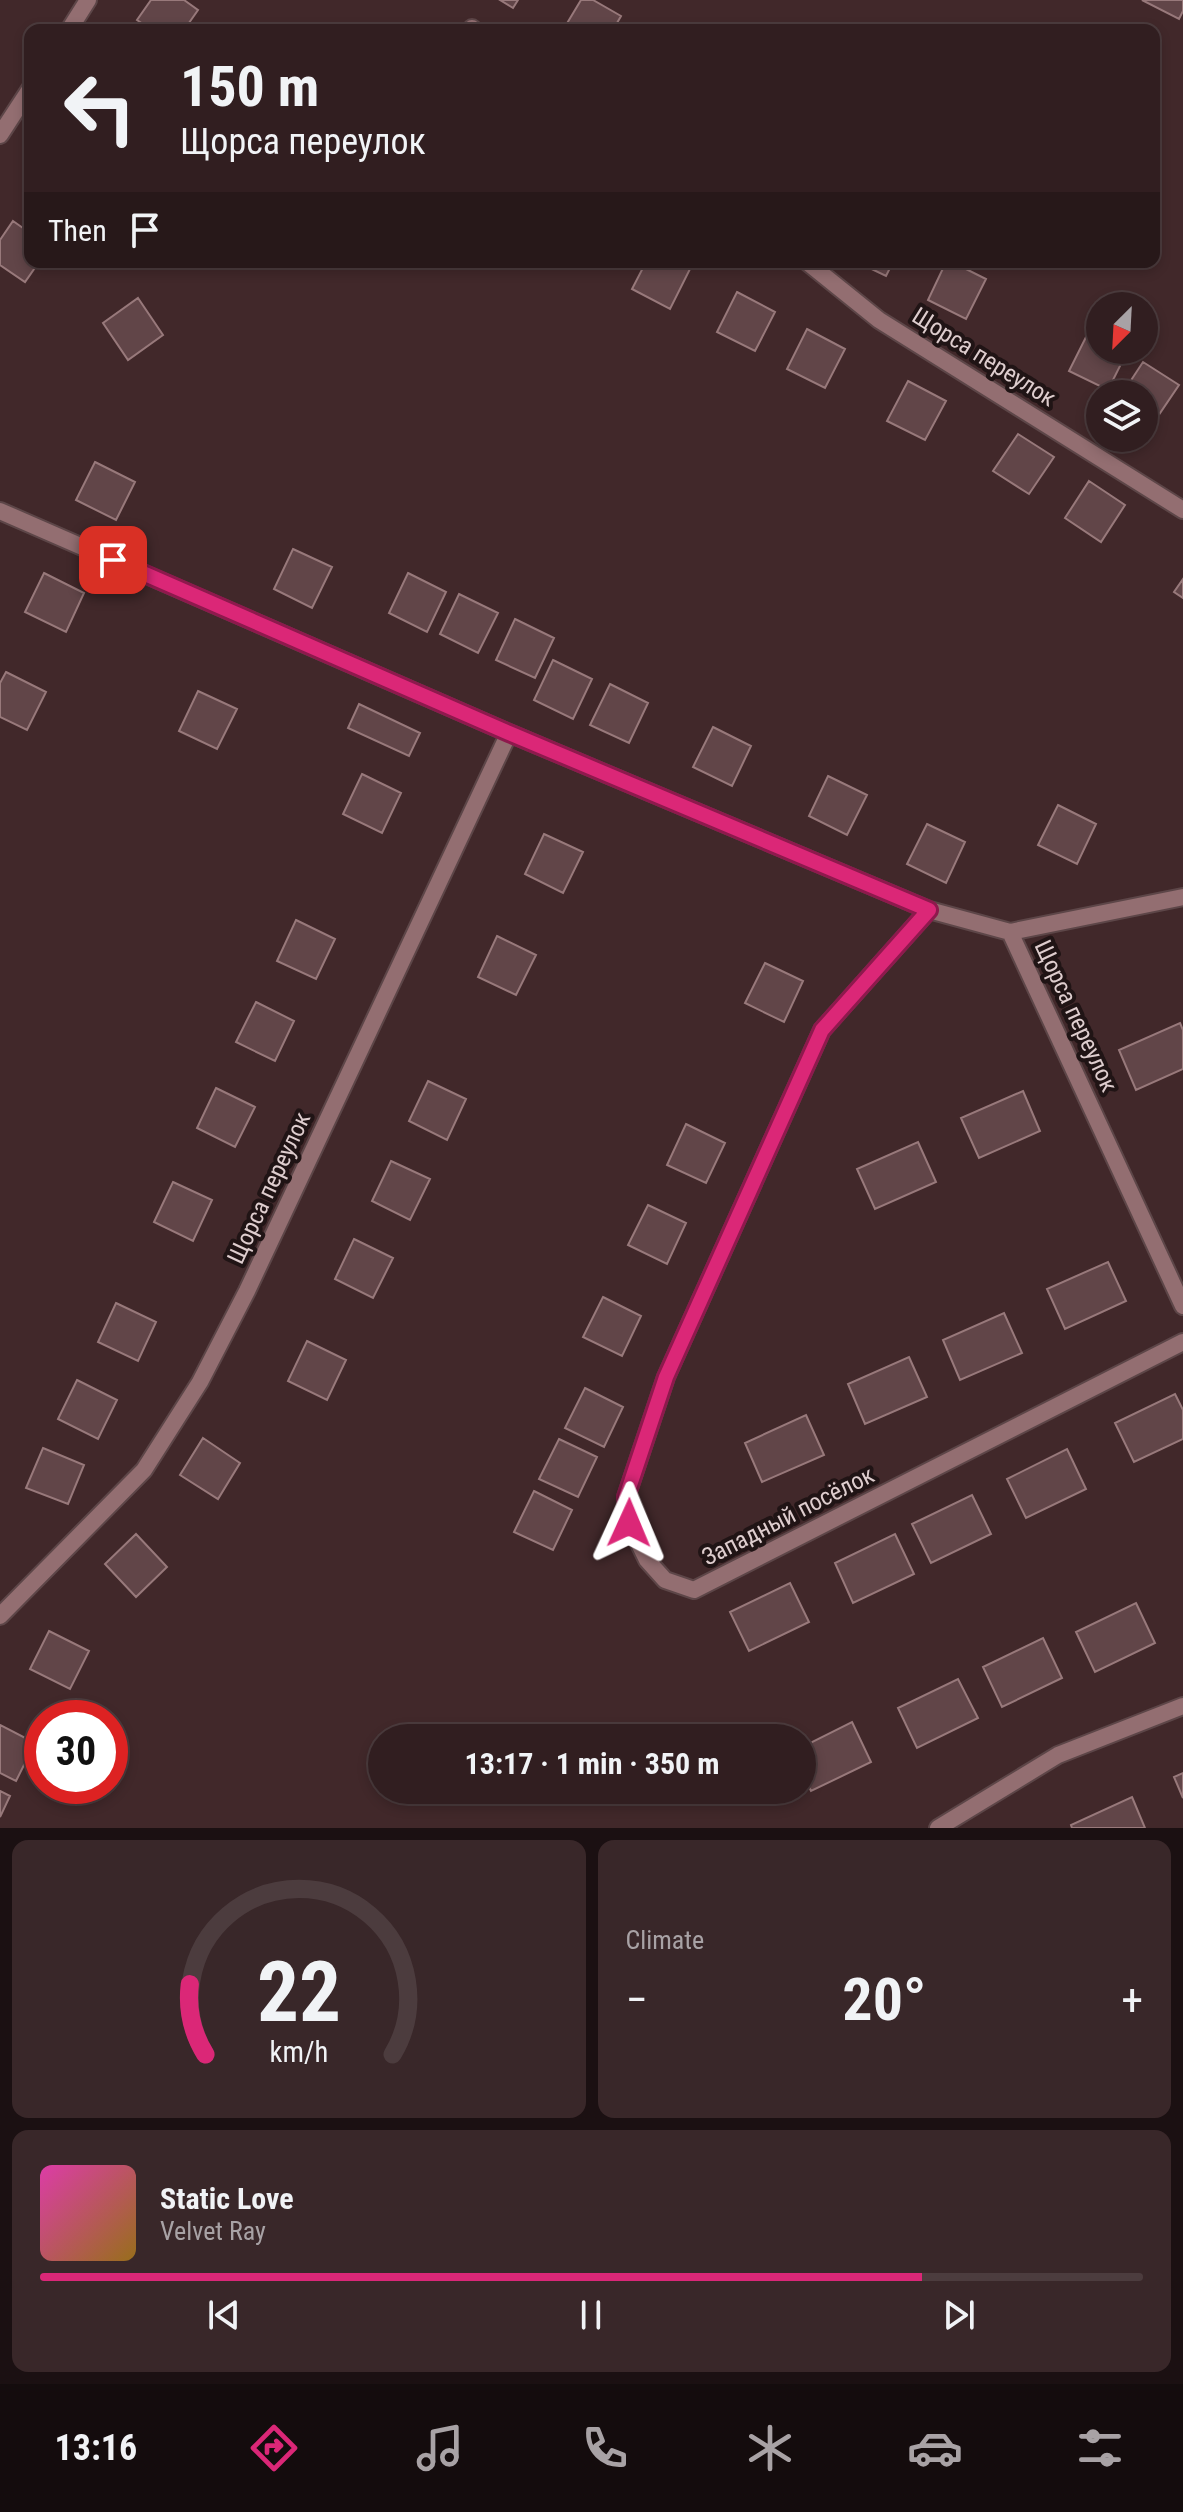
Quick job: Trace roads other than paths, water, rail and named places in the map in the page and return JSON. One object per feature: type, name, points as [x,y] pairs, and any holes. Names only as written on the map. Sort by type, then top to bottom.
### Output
[{"type":"street","points":[[73,24],[88,0]]},
{"type":"street","points":[[0,135],[24,98]]},
{"type":"street","name":"Щорса переулок","points":[[814,268],[879,320],[1183,510]]},
{"type":"street","name":"Щорса переулок","points":[[0,511],[509,733],[929,910],[1010,932],[1183,1306]]},
{"type":"street","name":"Щорса переулок","points":[[0,1616],[144,1470],[200,1382],[247,1291],[509,733]]},
{"type":"street","points":[[1010,932],[1183,897]]},
{"type":"street","name":"Западный посёлок","points":[[929,910],[822,1030],[666,1377],[626,1497],[629,1523],[647,1560],[665,1580],[694,1590],[1183,1342]]},
{"type":"street","points":[[938,1828],[1058,1755],[1183,1706]]}]
